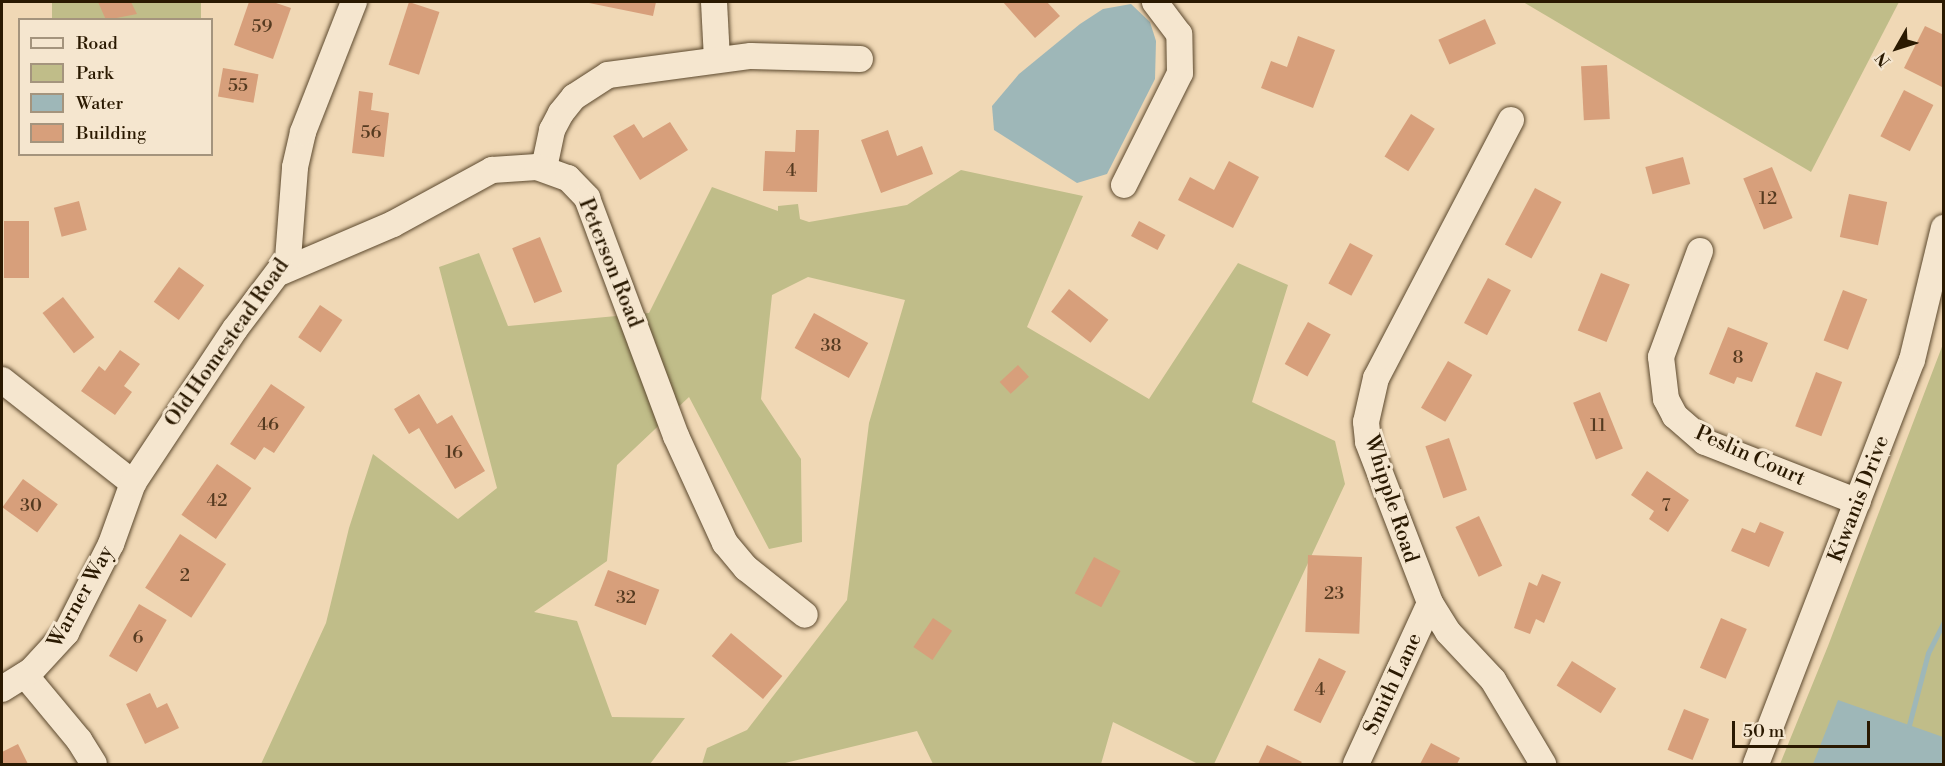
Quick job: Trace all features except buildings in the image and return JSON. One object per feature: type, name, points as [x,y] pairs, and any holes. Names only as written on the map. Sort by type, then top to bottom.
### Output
[{"type":"street","name":"Old Homestead Road","points":[[133,483],[235,329],[280,272],[291,246],[291,203],[303,132],[354,2]]},
{"type":"street","points":[[714,2],[717,59]]},
{"type":"street","points":[[1124,185],[1180,73],[1179,34],[1155,2]]},
{"type":"street","points":[[544,168],[552,130],[574,97],[590,84],[626,69],[717,59],[860,59]]},
{"type":"street","name":"Whipple Road","points":[[1511,120],[1368,400],[1368,442],[1430,603],[1448,632],[1493,680],[1543,765]]},
{"type":"street","name":"Peterson Road","points":[[280,272],[393,224],[469,179],[515,166],[544,168],[568,178],[587,198],[676,436],[725,543],[746,568],[805,615]]},
{"type":"street","name":"Kiwanis Drive","points":[[1756,765],[1912,360],[1944,228]]},
{"type":"street","name":"Peslin Court","points":[[1700,251],[1661,357],[1664,389],[1675,416],[1705,442],[1858,502]]},
{"type":"street","points":[[2,380],[133,483]]},
{"type":"street","name":"Warner Way","points":[[2,689],[25,675],[66,633],[111,544],[133,483]]},
{"type":"street","name":"Smith Lane","points":[[1356,765],[1430,603]]},
{"type":"street","points":[[25,675],[79,740],[94,765]]},
{"type":"green space","points":[[52,2],[201,2],[201,18],[52,18]]},
{"type":"green space","points":[[1523,2],[1899,2],[1811,172]]},
{"type":"green space","points":[[961,170],[1083,196],[1027,327],[1149,399],[1238,263],[1288,285],[1252,402],[1335,441],[1345,484],[1214,764],[1198,764],[1113,722],[1101,764],[933,764],[917,731],[781,764],[702,764],[707,748],[747,730],[847,600],[869,423],[905,300],[808,277],[772,295],[761,399],[801,459],[802,542],[769,549],[689,397],[617,465],[607,561],[534,612],[577,621],[612,717],[685,718],[650,764],[261,764],[326,623],[349,528],[373,454],[458,519],[497,488],[439,267],[479,253],[508,326],[649,313],[712,187],[778,211],[778,206],[798,204],[800,219],[809,222],[907,205]]},
{"type":"green space","points":[[1943,344],[1943,764],[1780,764],[1828,646]]},
{"type":"water","points":[[1131,4],[1150,22],[1156,41],[1155,79],[1107,174],[1077,183],[994,130],[992,106],[1019,74],[1080,24],[1103,9]]},
{"type":"water","points":[[1838,700],[1943,737],[1943,764],[1813,764]]},
{"type":"waterway","points":[[1909,725],[1928,653],[1944,622]]}]
